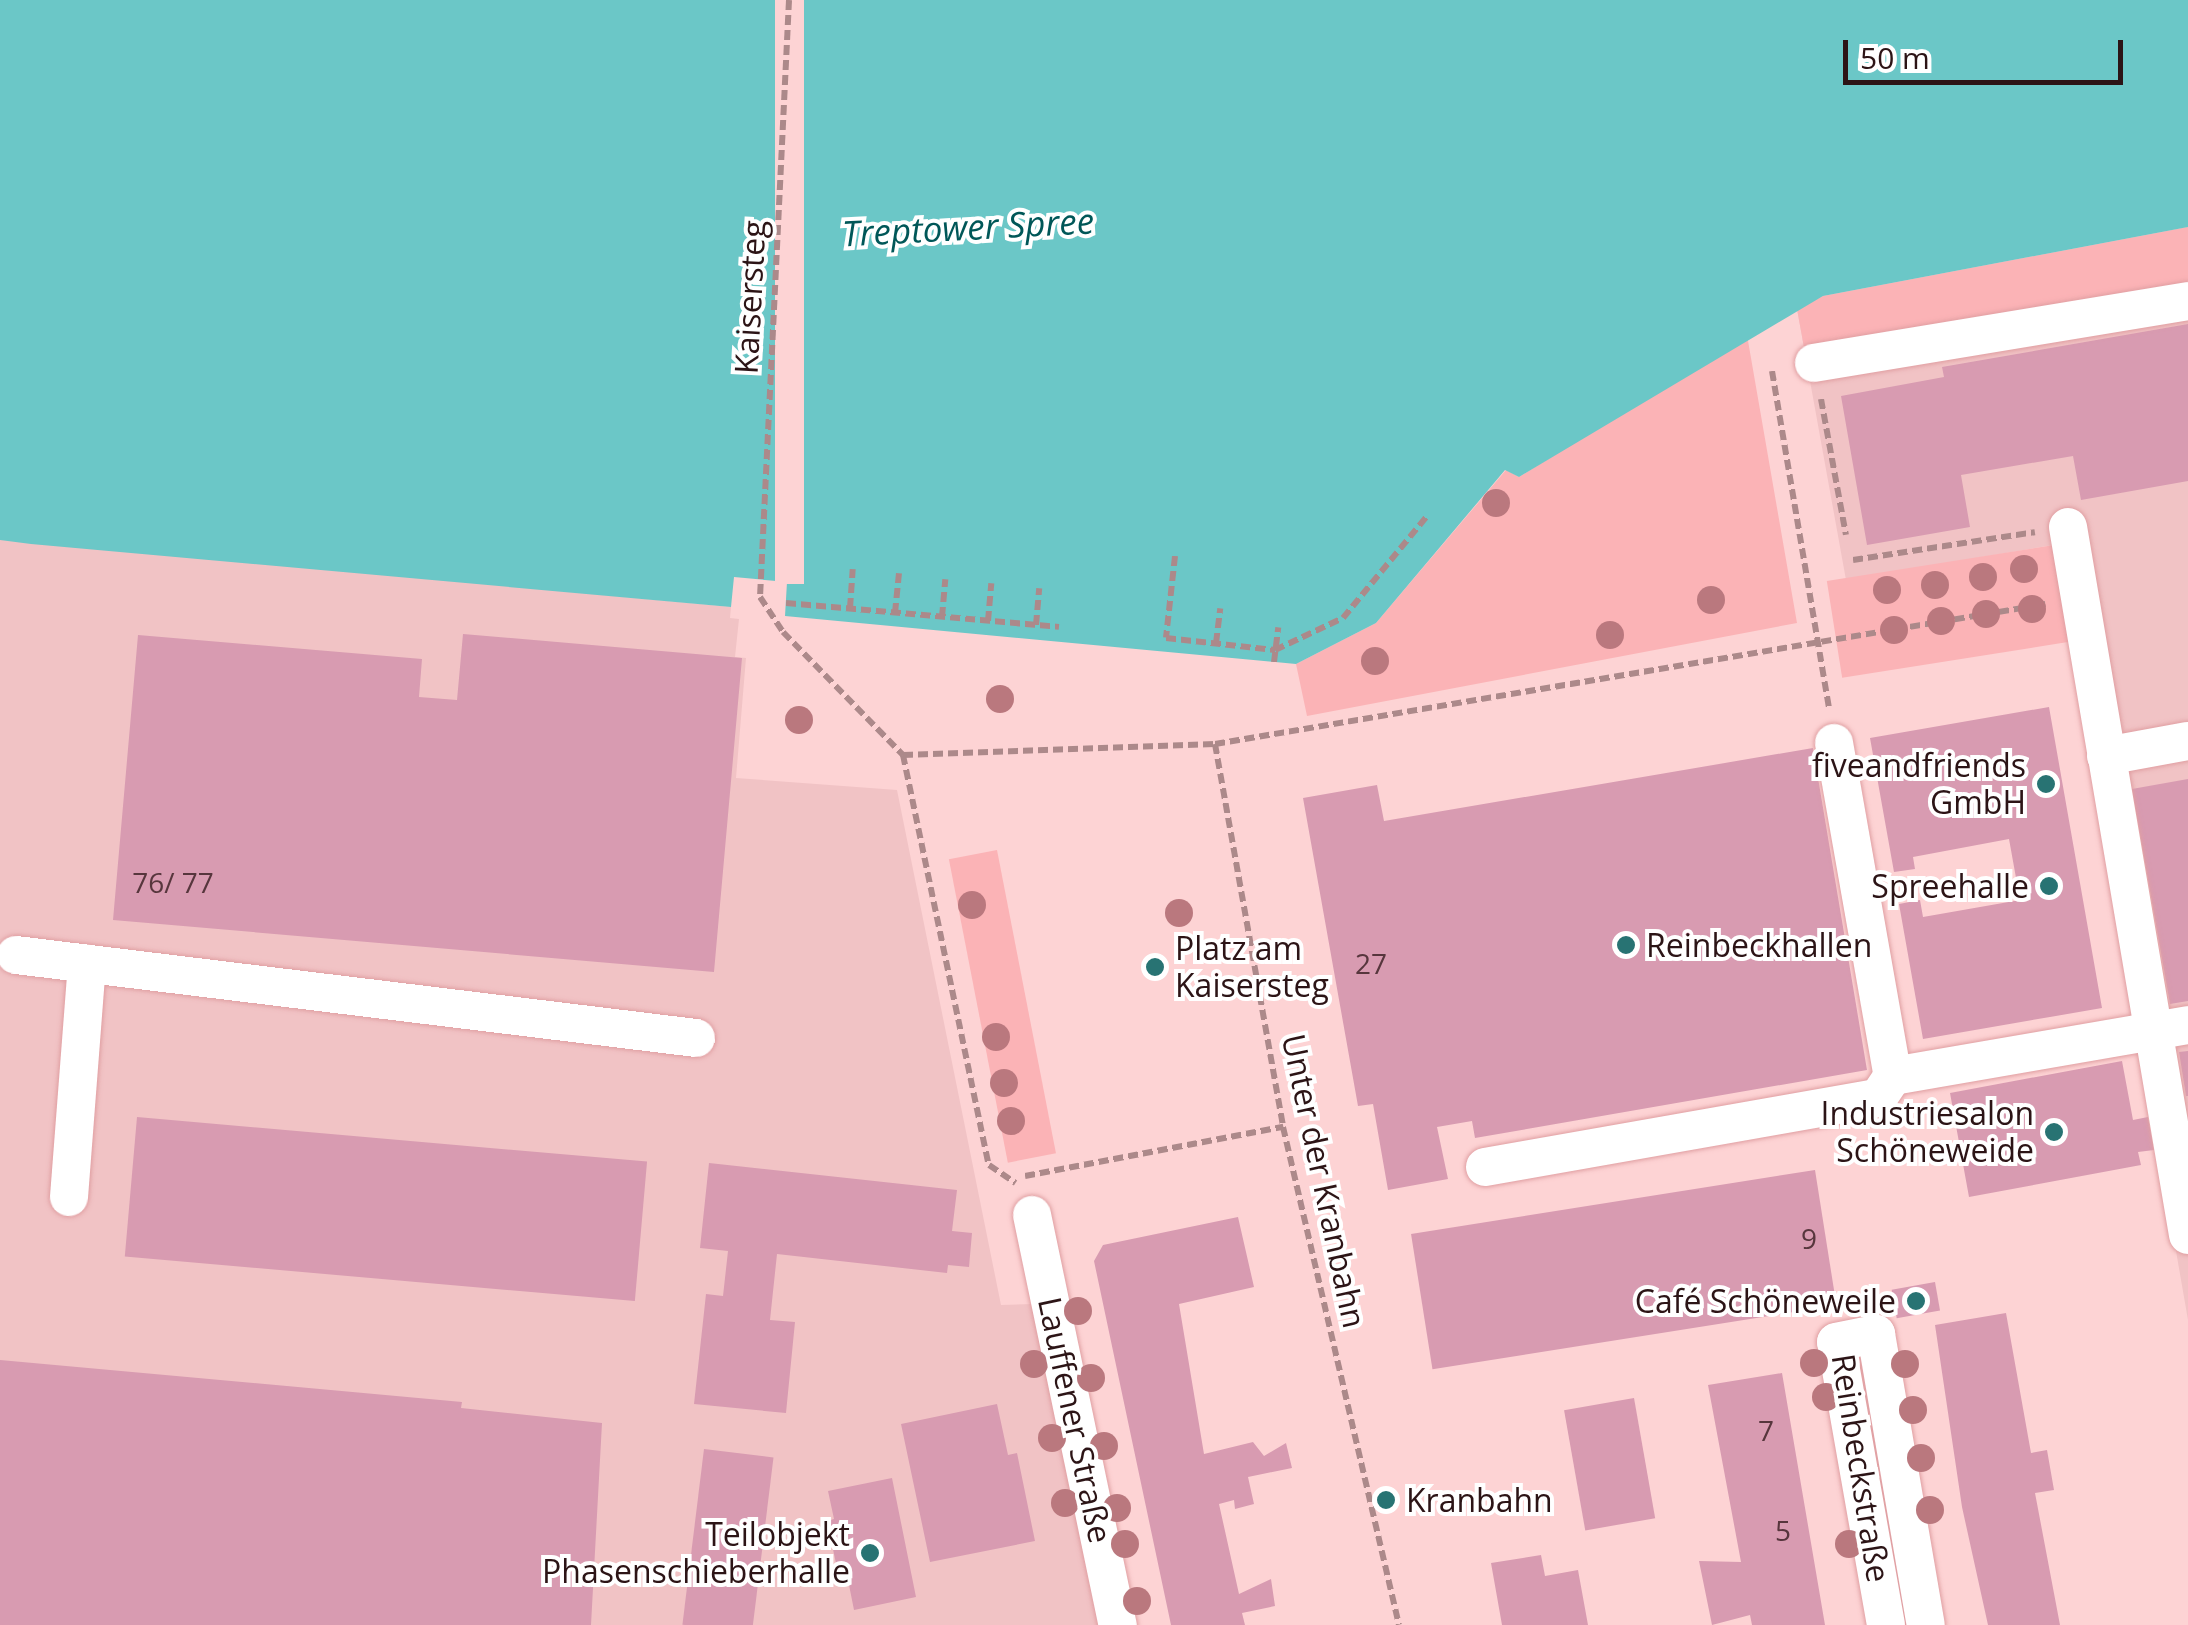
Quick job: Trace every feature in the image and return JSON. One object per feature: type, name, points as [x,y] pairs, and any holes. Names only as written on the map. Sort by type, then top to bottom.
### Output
[{"type":"street","points":[[1814,363],[2188,301]]},
{"type":"street","points":[[2068,526],[2106,756],[2171,1028],[2188,1235]]},
{"type":"street","points":[[2106,756],[2188,741]]},
{"type":"street","points":[[1485,1168],[1878,1098],[1893,1076],[1834,743]]},
{"type":"street","points":[[16,955],[696,1038]]},
{"type":"street","points":[[69,1198],[87,964]]},
{"type":"street","points":[[1893,1076],[2171,1028]]},
{"type":"street","name":"Lauffener Straße","points":[[1032,1215],[1118,1625]]},
{"type":"street","name":"Reinbeckstraße","points":[[1886,1625],[1836,1342],[1876,1334],[1926,1625]]},
{"type":"path","name":"Kaisersteg","points":[[790,0],[760,597],[782,632],[903,755]]},
{"type":"path","points":[[1814,363],[1846,535]]},
{"type":"path","points":[[1772,371],[1821,640],[1834,743]]},
{"type":"path","points":[[1175,556],[1166,638],[1275,650],[1342,618],[1428,514]]},
{"type":"path","points":[[1854,560],[2068,526]]},
{"type":"path","points":[[850,608],[853,569]]},
{"type":"path","points":[[896,613],[899,573]]},
{"type":"path","points":[[942,616],[946,579]]},
{"type":"path","points":[[988,620],[991,583]]},
{"type":"path","points":[[1036,625],[1039,588]]},
{"type":"path","points":[[1283,1128],[1014,1178],[989,1166],[903,755],[1215,744],[2080,599]]},
{"type":"path","points":[[786,603],[1058,627]]},
{"type":"path","points":[[1216,643],[1220,608]]},
{"type":"path","points":[[1274,662],[1278,627]]},
{"type":"path","name":"Unter der Kranbahn","points":[[1215,744],[1283,1128],[1400,1625]]},
{"type":"path","points":[[1014,1178],[1032,1215]]},
{"type":"shaded area","points":[[2188,227],[2188,1320],[2053,545],[1846,580],[1797,309]]},
{"type":"shaded area","points":[[2188,227],[2188,284],[1804,347],[1797,309],[1823,296]]},
{"type":"shaded area","points":[[1747,335],[1797,623],[1307,716],[1296,664],[1376,623],[1506,470],[1519,477]]},
{"type":"shaded area","points":[[0,538],[731,607],[730,618],[739,619],[735,657],[746,658],[736,778],[897,790],[1001,1305],[1032,1304],[1103,1625],[0,1625]]},
{"type":"shaded area","points":[[2054,545],[2069,642],[1842,678],[1827,581]]},
{"type":"shaded area","points":[[997,850],[1056,1153],[1008,1163],[949,859]]},
{"type":"water","name":"Treptower Spree","points":[[0,0],[2188,0],[2188,227],[1823,296],[1519,477],[1505,470],[1376,623],[1296,664],[785,616],[787,582],[734,577],[731,607],[31,544],[0,540]]},
{"type":"pier","points":[[775,0],[804,0],[804,584],[775,584]]},
{"type":"building","points":[[2188,324],[2188,481],[2081,500],[2073,456],[1961,475],[1970,527],[1867,545],[1841,396],[1944,377],[1942,367]]},
{"type":"building","points":[[463,634],[742,658],[714,972],[113,920],[138,635],[422,659],[419,697],[457,700]]},
{"type":"building","name":"Spreehalle","points":[[2049,707],[2102,1008],[1923,1039],[1899,904],[1920,900],[1923,917],[2020,900],[2009,839],[1913,857],[1915,869],[1894,872],[1870,738]]},
{"type":"building","name":"Reinbeckhallen","points":[[1813,748],[1867,1070],[1475,1138],[1472,1121],[1437,1127],[1448,1179],[1388,1190],[1373,1104],[1358,1106],[1303,798],[1377,785],[1384,821]]},
{"type":"building","points":[[2188,779],[2188,1001],[2170,1004],[2132,789]]},
{"type":"building","points":[[2188,1051],[2188,1096],[2186,1096],[2179,1052]]},
{"type":"building","name":"Industriesalon Schöneweide","points":[[2122,1061],[2133,1120],[2148,1117],[2154,1150],[2138,1152],[2141,1165],[1969,1197],[1950,1093]]},
{"type":"building","points":[[137,1117],[647,1162],[635,1301],[125,1256]]},
{"type":"building","points":[[709,1163],[957,1190],[952,1231],[972,1233],[969,1267],[948,1265],[947,1273],[777,1254],[770,1320],[795,1322],[786,1413],[694,1404],[706,1294],[723,1296],[728,1251],[700,1248]]},
{"type":"building","points":[[1815,1170],[1836,1305],[1432,1369],[1411,1234]]},
{"type":"building","points":[[1238,1217],[1254,1287],[1179,1304],[1204,1454],[1253,1442],[1264,1456],[1286,1443],[1292,1468],[1248,1477],[1254,1504],[1235,1509],[1234,1500],[1219,1504],[1239,1594],[1271,1579],[1275,1606],[1242,1613],[1245,1625],[1171,1625],[1094,1261],[1103,1245]]},
{"type":"building","name":"Café Schöneweile","points":[[1935,1282],[1940,1311],[1897,1318],[1892,1290]]},
{"type":"building","points":[[2006,1313],[2031,1453],[2047,1450],[2054,1490],[2035,1493],[2060,1625],[1988,1625],[1962,1507],[1935,1325]]},
{"type":"building","points":[[0,1360],[462,1402],[461,1408],[602,1423],[591,1625],[0,1625]]},
{"type":"building","points":[[1782,1373],[1825,1625],[1752,1625],[1750,1615],[1712,1625],[1699,1561],[1741,1562],[1708,1385]]},
{"type":"building","points":[[1634,1398],[1655,1518],[1585,1530],[1564,1410]]},
{"type":"building","points":[[997,1404],[1008,1455],[1017,1453],[1035,1541],[930,1562],[901,1424]]},
{"type":"building","points":[[704,1449],[773,1458],[753,1625],[682,1625]]},
{"type":"building","name":"Teilobjekt Phasenschieberhalle","points":[[892,1478],[916,1597],[854,1610],[849,1585],[841,1587],[827,1521],[834,1519],[828,1491]]},
{"type":"building","points":[[1541,1555],[1545,1576],[1578,1570],[1588,1625],[1502,1625],[1491,1563]]},
{"type":"place","name":"fiveandfriends GmbH","points":[[2046,784]]},
{"type":"place","name":"Spreehalle","points":[[2049,886]]},
{"type":"place","name":"Reinbeckhallen","points":[[1626,945]]},
{"type":"place","name":"Platz am Kaisersteg","points":[[1155,967]]},
{"type":"place","name":"Industriesalon Schöneweide","points":[[2054,1132]]},
{"type":"place","name":"Café Schöneweile","points":[[1916,1301]]},
{"type":"place","name":"Kranbahn","points":[[1386,1500]]},
{"type":"place","name":"Teilobjekt Phasenschieberhalle","points":[[870,1553]]}]
